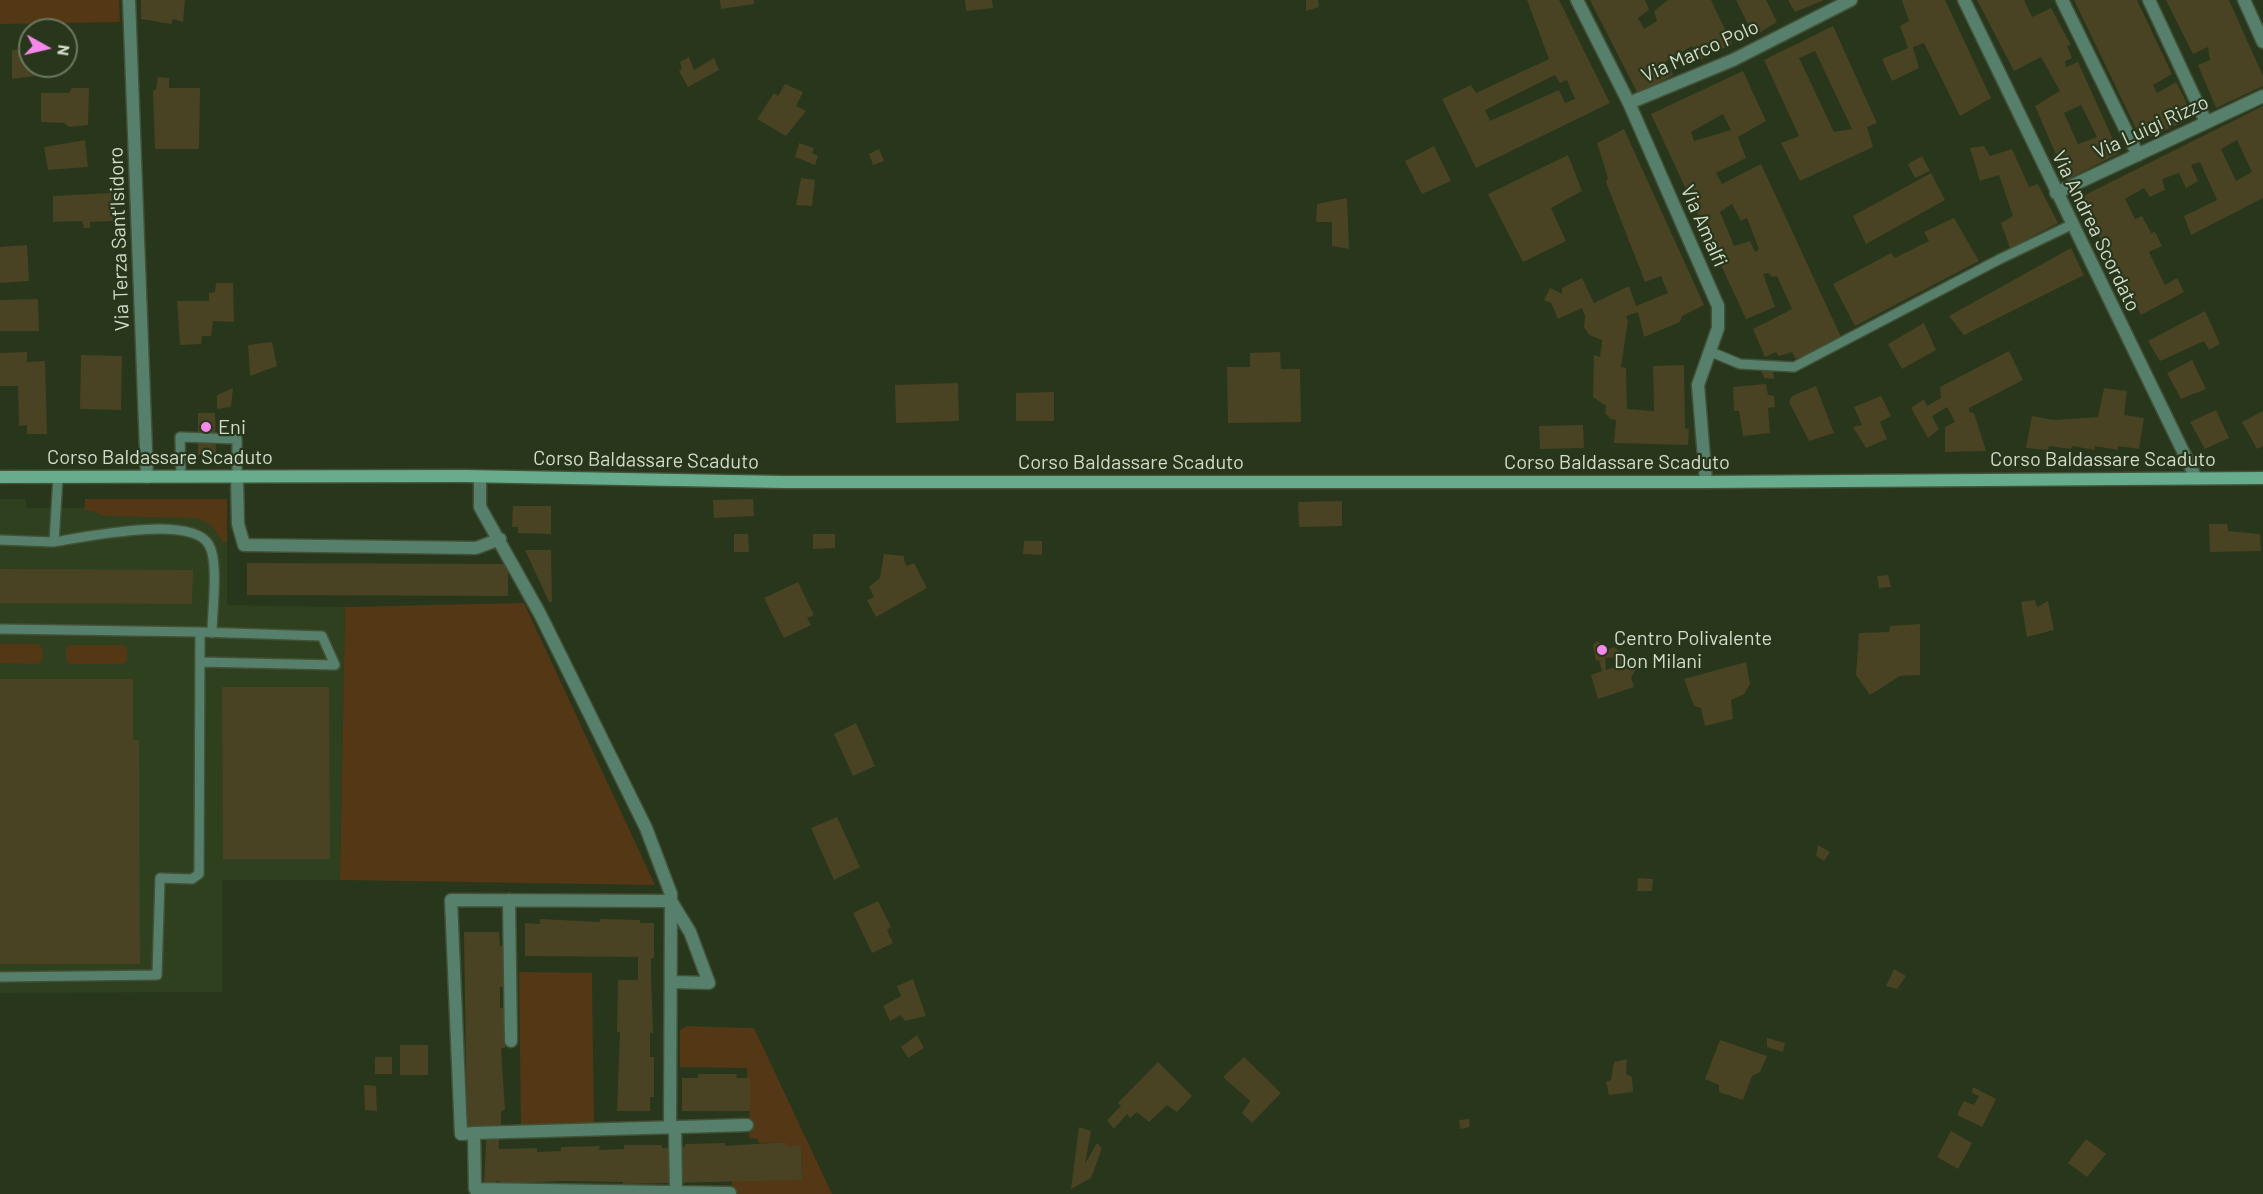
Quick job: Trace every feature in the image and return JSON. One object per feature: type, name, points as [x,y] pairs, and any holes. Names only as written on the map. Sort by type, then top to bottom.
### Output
[{"type":"street","name":"Via Terza Sant'Isidoro","points":[[129,0],[147,477]]},
{"type":"street","name":"Via Amalfi","points":[[1577,0],[1629,104],[1718,306],[1718,328],[1698,385],[1706,482]]},
{"type":"street","name":"Via Marco Polo","points":[[1629,104],[1733,60],[1851,0]]},
{"type":"street","name":"Via Andrea Scordato","points":[[1964,0],[2071,225],[2196,478]]},
{"type":"street","points":[[2062,0],[2138,155]]},
{"type":"street","points":[[2150,0],[2206,122]]},
{"type":"street","points":[[2244,0],[2263,42]]},
{"type":"street","name":"Via Luigi Rizzo","points":[[2056,193],[2263,96]]},
{"type":"street","name":"Corso Baldassare Scaduto","points":[[0,477],[480,477],[783,482],[1706,482],[2263,478]]},
{"type":"street","points":[[237,477],[238,524],[244,545],[476,548],[500,539]]},
{"type":"street","points":[[480,477],[480,507],[540,614],[646,828],[671,894],[672,1127],[676,1192]]},
{"type":"street","points":[[671,901],[451,900],[460,1134],[747,1125]]},
{"type":"street","points":[[509,900],[511,1041]]},
{"type":"street","points":[[671,901],[690,932],[709,983],[672,982]]},
{"type":"street","points":[[474,1133],[475,1189],[730,1193]]},
{"type":"lane","points":[[1709,351],[1740,364],[1794,367],[2000,259],[2071,225]]},
{"type":"lane","points":[[181,477],[180,437],[237,439],[237,477]]},
{"type":"lane","points":[[54,542],[58,477]]},
{"type":"lane","points":[[0,540],[54,542],[133,530],[186,530],[199,534],[210,545],[213,561],[212,633]]},
{"type":"lane","points":[[0,629],[322,636],[335,665],[200,662]]},
{"type":"lane","points":[[0,977],[157,975],[160,878],[192,879],[199,874],[200,632]]},
{"type":"shaded area","points":[[0,0],[119,0],[120,22],[78,23],[78,18],[18,18],[18,24],[0,24]]},
{"type":"shaded area","points":[[0,499],[26,499],[26,508],[84,508],[85,499],[227,499],[227,605],[345,607],[340,880],[222,880],[222,992],[0,993]]},
{"type":"shaded area","points":[[85,499],[227,499],[227,542],[223,542],[211,525],[196,518],[102,516],[94,511],[85,510]]},
{"type":"shaded area","points":[[524,603],[655,885],[340,880],[345,607]]},
{"type":"shaded area","points":[[0,644],[38,644],[43,649],[42,661],[37,664],[0,663]]},
{"type":"shaded area","points":[[70,645],[124,645],[127,648],[127,661],[122,664],[70,664],[66,660],[66,648]]},
{"type":"shaded area","points":[[519,972],[592,973],[594,1128],[521,1128]]},
{"type":"shaded area","points":[[687,1026],[754,1028],[832,1194],[732,1194],[732,1180],[802,1180],[801,1146],[786,1146],[786,1142],[758,1143],[758,1139],[749,1138],[750,1078],[747,1078],[747,1068],[680,1067],[680,1030]]},
{"type":"building","points":[[141,0],[185,0],[183,22],[173,19],[171,24],[141,19]]},
{"type":"building","points":[[720,0],[754,0],[754,4],[721,9]]},
{"type":"building","points":[[965,0],[992,0],[993,8],[966,11]]},
{"type":"building","points":[[1306,0],[1318,0],[1319,7],[1306,11]]},
{"type":"building","points":[[1527,0],[1559,0],[1610,103],[1476,168],[1442,99],[1471,85],[1476,93],[1549,59]],"holes":[[[1555,75],[1560,83],[1567,80],[1575,99],[1565,103],[1559,90],[1490,121],[1485,110]]]},
{"type":"building","points":[[1590,0],[1645,0],[1649,10],[1638,18],[1644,29],[1657,21],[1654,11],[1668,0],[1711,0],[1732,44],[1698,61],[1692,46],[1663,63],[1665,71],[1671,69],[1673,75],[1638,94]]},
{"type":"building","points":[[1736,0],[1766,0],[1777,22],[1754,36]]},
{"type":"building","points":[[1788,0],[1824,0],[1795,12]]},
{"type":"building","points":[[1902,0],[1945,0],[1991,98],[1960,116],[1924,43],[1913,47],[1919,68],[1892,81],[1882,59],[1908,48],[1900,26],[1909,21]]},
{"type":"building","points":[[1977,0],[2024,0],[2032,17],[2051,8],[2071,45],[2067,46],[2072,58],[2065,61],[2066,67],[2078,62],[2119,153],[2067,180],[2035,106],[2060,91],[2041,57],[2014,71]],"holes":[[[2081,105],[2097,137],[2078,144],[2064,113]]]},
{"type":"building","points":[[2074,0],[2137,0],[2172,74],[2153,85],[2157,93],[2176,82],[2194,117],[2142,141]]},
{"type":"building","points":[[2166,0],[2229,0],[2263,76],[2263,86],[2216,108],[2198,65],[2210,60],[2208,47],[2193,54]]},
{"type":"building","points":[[1833,26],[1877,123],[1867,127],[1873,147],[1800,181],[1781,143],[1799,136],[1764,60]],"holes":[[[1815,51],[1852,129],[1834,132],[1799,58]]]},
{"type":"building","points":[[18,49],[20,78],[12,79],[12,50]]},
{"type":"building","points":[[689,57],[694,70],[714,58],[719,70],[688,87],[679,71],[682,69],[680,62]]},
{"type":"building","points":[[1743,71],[1766,121],[1738,137],[1746,158],[1716,173],[1722,184],[1761,164],[1841,337],[1798,359],[1792,352],[1779,356],[1776,352],[1765,357],[1753,329],[1792,309],[1777,276],[1763,274],[1775,307],[1746,319],[1651,114]],"holes":[[[1723,114],[1731,130],[1694,141],[1691,132]],[[1732,204],[1741,221],[1747,218],[1759,249],[1755,252],[1750,241],[1734,246],[1720,212]]]},
{"type":"building","points":[[158,77],[169,78],[169,88],[200,88],[199,149],[155,149],[153,91],[156,89]]},
{"type":"building","points":[[785,84],[803,92],[796,106],[806,111],[786,136],[757,119],[774,93],[778,96]]},
{"type":"building","points":[[72,88],[89,88],[88,125],[69,127],[64,123],[41,122],[41,93],[69,93]]},
{"type":"building","points":[[2263,106],[2263,198],[2191,235],[2184,216],[2217,200],[2200,162],[2191,165],[2198,181],[2186,188],[2179,173],[2162,179],[2165,190],[2150,197],[2144,188],[2125,199],[2135,219],[2142,216],[2151,233],[2155,232],[2162,246],[2149,252],[2165,285],[2177,278],[2184,292],[2141,315],[2079,198]],"holes":[[[2237,140],[2252,172],[2236,181],[2221,149]]]},
{"type":"building","points":[[1624,129],[1704,305],[1682,316],[1680,322],[1644,337],[1638,312],[1626,316],[1628,321],[1621,367],[1626,368],[1627,409],[1654,411],[1653,366],[1684,365],[1685,428],[1689,429],[1688,445],[1614,443],[1616,420],[1611,419],[1605,413],[1606,406],[1593,397],[1594,355],[1600,357],[1602,340],[1589,335],[1584,327],[1585,316],[1582,308],[1558,319],[1551,303],[1544,300],[1550,288],[1562,294],[1562,288],[1582,278],[1594,303],[1629,286],[1636,306],[1668,293],[1661,276],[1645,282],[1606,182],[1608,178],[1597,143]]},
{"type":"building","points":[[85,140],[88,167],[48,170],[44,147]]},
{"type":"building","points":[[799,143],[814,148],[812,153],[818,156],[815,165],[795,157]]},
{"type":"building","points":[[1434,146],[1451,181],[1422,194],[1405,161]]},
{"type":"building","points":[[1984,146],[1990,156],[2012,149],[2029,187],[2038,184],[2058,223],[2010,248],[2001,223],[2013,216],[1999,175],[1980,181],[1970,148]]},
{"type":"building","points":[[879,149],[884,161],[873,165],[869,154]]},
{"type":"building","points":[[1568,155],[1582,191],[1551,208],[1566,241],[1523,262],[1488,194]]},
{"type":"building","points":[[1922,156],[1930,171],[1915,178],[1908,164]]},
{"type":"building","points":[[1931,173],[1945,200],[1866,244],[1853,216]]},
{"type":"building","points":[[801,178],[815,180],[812,206],[796,205]]},
{"type":"building","points":[[111,193],[113,221],[90,222],[90,228],[84,228],[82,221],[53,222],[53,196]]},
{"type":"building","points":[[1347,198],[1349,249],[1332,246],[1332,222],[1316,222],[1317,204]]},
{"type":"building","points":[[1954,218],[1979,261],[1855,326],[1833,284],[1891,253],[1895,258],[1929,241],[1924,232]]},
{"type":"building","points":[[27,245],[29,281],[0,283],[0,247]]},
{"type":"building","points":[[2071,248],[2084,275],[1964,335],[1949,316]]},
{"type":"building","points":[[216,283],[233,283],[234,322],[213,321],[211,336],[202,336],[201,344],[180,345],[177,301],[209,301],[209,293],[215,292]]},
{"type":"building","points":[[38,299],[39,331],[0,331],[0,300]]},
{"type":"building","points":[[2205,311],[2220,344],[2209,350],[2204,341],[2160,361],[2148,341]]},
{"type":"building","points":[[1924,323],[1936,350],[1902,369],[1888,344]]},
{"type":"building","points":[[272,342],[277,366],[250,376],[248,345]]},
{"type":"building","points":[[2009,351],[2023,380],[1969,408],[1969,412],[1974,413],[1986,451],[1945,452],[1945,427],[1955,422],[1947,407],[1932,416],[1939,429],[1928,438],[1911,408],[1924,399],[1927,406],[1941,398],[1940,387]]},
{"type":"building","points":[[27,352],[27,362],[45,361],[47,434],[27,434],[27,425],[19,426],[18,386],[0,386],[0,353]]},
{"type":"building","points":[[1280,352],[1281,369],[1300,369],[1301,422],[1228,423],[1227,367],[1250,367],[1250,353]]},
{"type":"building","points":[[81,355],[122,356],[121,410],[80,409]]},
{"type":"building","points":[[2192,360],[2206,389],[2181,399],[2167,373]]},
{"type":"building","points":[[1760,367],[1773,368],[1774,379],[1764,378]]},
{"type":"building","points":[[958,383],[959,421],[896,423],[895,385]]},
{"type":"building","points":[[1766,384],[1768,395],[1774,396],[1775,407],[1768,408],[1770,433],[1743,436],[1739,411],[1734,411],[1733,387]]},
{"type":"building","points":[[1816,386],[1834,433],[1809,441],[1789,402],[1792,396]]},
{"type":"building","points":[[233,388],[231,407],[217,409],[217,395]]},
{"type":"building","points":[[2104,388],[2127,391],[2124,415],[2144,418],[2139,449],[2118,446],[2118,450],[2095,446],[2095,450],[2072,446],[2071,449],[2049,446],[2048,450],[2026,448],[2032,416],[2053,420],[2098,417]]},
{"type":"building","points":[[1054,392],[1054,421],[1016,421],[1016,393]]},
{"type":"building","points":[[1881,396],[1891,416],[1880,422],[1887,439],[1866,448],[1853,427],[1862,425],[1854,407]]},
{"type":"building","points":[[2216,410],[2229,438],[2205,449],[2190,422]]},
{"type":"building","points":[[2263,411],[2263,446],[2257,449],[2242,422]]},
{"type":"building","points":[[198,413],[215,413],[216,454],[198,455]]},
{"type":"building","points":[[1583,425],[1584,448],[1540,449],[1539,426]]},
{"type":"building","points":[[753,499],[754,516],[714,518],[713,500]]},
{"type":"building","points":[[1342,501],[1342,526],[1299,527],[1298,502]]},
{"type":"building","points":[[513,506],[551,506],[551,534],[518,533],[518,527],[512,527]]},
{"type":"building","points":[[2209,524],[2227,524],[2228,531],[2260,534],[2261,551],[2210,552]]},
{"type":"building","points":[[734,534],[748,534],[749,552],[734,552]]},
{"type":"building","points":[[813,534],[835,534],[835,548],[813,549]]},
{"type":"building","points":[[1024,541],[1042,541],[1042,555],[1023,554]]},
{"type":"building","points":[[525,550],[551,550],[552,602],[549,602]]},
{"type":"building","points":[[884,554],[904,556],[907,566],[914,563],[927,588],[876,617],[867,600],[874,597],[869,587],[880,578]]},
{"type":"building","points":[[247,563],[508,564],[508,596],[247,595]]},
{"type":"building","points":[[0,569],[193,570],[192,604],[0,603]]},
{"type":"building","points":[[1888,575],[1891,587],[1879,588],[1877,576]]},
{"type":"building","points":[[798,582],[814,615],[807,618],[811,625],[784,638],[764,598]]},
{"type":"building","points":[[2035,600],[2037,607],[2048,601],[2054,630],[2027,637],[2021,602]]},
{"type":"building","points":[[1920,624],[1920,675],[1900,676],[1870,695],[1856,675],[1859,633],[1889,632],[1890,626]]},
{"type":"building","points":[[1597,641],[1610,649],[1614,647],[1624,655],[1627,663],[1631,662],[1637,667],[1631,678],[1634,687],[1598,699],[1591,675],[1602,671],[1599,660],[1596,661],[1593,645]],"holes":[[[1617,657],[1618,666],[1606,670],[1605,658]]]},
{"type":"building","points":[[1746,662],[1750,684],[1744,694],[1731,700],[1733,719],[1705,726],[1701,708],[1694,706],[1684,679]]},
{"type":"building","points":[[0,679],[133,679],[133,740],[139,740],[140,964],[0,964]]},
{"type":"building","points":[[222,687],[329,687],[330,859],[223,859]]},
{"type":"building","points":[[856,723],[875,766],[853,776],[834,734]]},
{"type":"building","points":[[837,817],[860,867],[834,880],[811,828]]},
{"type":"building","points":[[1818,845],[1830,852],[1824,861],[1816,856]]},
{"type":"building","points":[[1638,878],[1653,879],[1652,891],[1637,891]]},
{"type":"building","points":[[878,901],[891,927],[887,930],[893,943],[872,953],[853,913]]},
{"type":"building","points":[[540,919],[600,922],[600,919],[640,920],[640,923],[654,923],[654,958],[651,958],[653,1033],[650,1033],[650,1057],[654,1057],[654,1097],[650,1097],[650,1111],[617,1111],[620,1032],[617,1032],[618,980],[638,980],[638,957],[525,956],[525,923],[540,924]]},
{"type":"building","points":[[464,932],[499,932],[500,946],[503,946],[504,987],[500,987],[500,1008],[504,1008],[505,1048],[501,1048],[505,1110],[501,1111],[501,1126],[498,1126],[499,1149],[537,1148],[537,1152],[561,1151],[561,1147],[600,1146],[599,1150],[624,1149],[624,1145],[662,1145],[662,1148],[685,1147],[685,1144],[725,1143],[725,1146],[786,1142],[786,1146],[801,1146],[802,1180],[623,1184],[623,1182],[561,1181],[500,1184],[500,1181],[496,1181],[496,1184],[484,1184],[487,1127],[467,1127]]},
{"type":"building","points":[[1894,969],[1906,976],[1897,989],[1886,986]]},
{"type":"building","points":[[913,979],[926,1016],[905,1021],[901,1015],[890,1021],[883,1006],[901,996],[897,986]]},
{"type":"building","points":[[917,1035],[924,1048],[908,1058],[901,1047]]},
{"type":"building","points":[[1767,1038],[1785,1043],[1783,1052],[1767,1047]]},
{"type":"building","points":[[1720,1040],[1767,1056],[1760,1072],[1752,1076],[1743,1100],[1719,1092],[1719,1085],[1705,1079]]},
{"type":"building","points":[[400,1045],[428,1045],[428,1075],[400,1075]]},
{"type":"building","points":[[375,1057],[392,1057],[392,1074],[375,1074]]},
{"type":"building","points":[[1244,1057],[1281,1093],[1252,1123],[1242,1113],[1250,1101],[1223,1077]]},
{"type":"building","points":[[1627,1059],[1626,1074],[1632,1077],[1633,1092],[1609,1095],[1606,1082],[1611,1080],[1614,1062]]},
{"type":"building","points":[[1158,1062],[1192,1096],[1177,1112],[1167,1105],[1149,1122],[1137,1112],[1130,1118],[1127,1114],[1114,1129],[1107,1120],[1121,1106],[1118,1103]]},
{"type":"building","points":[[698,1074],[737,1074],[736,1078],[750,1078],[750,1111],[682,1111],[682,1078],[698,1078]]},
{"type":"building","points":[[364,1085],[376,1086],[377,1111],[365,1110]]},
{"type":"building","points":[[1973,1087],[1996,1099],[1982,1127],[1957,1115],[1964,1101],[1974,1105],[1979,1096],[1972,1093]]},
{"type":"building","points":[[1469,1119],[1470,1127],[1460,1129],[1459,1120]]},
{"type":"building","points":[[1079,1127],[1091,1131],[1085,1164],[1097,1143],[1102,1148],[1091,1178],[1071,1189]]},
{"type":"building","points":[[1951,1131],[1972,1143],[1958,1169],[1937,1157]]},
{"type":"building","points":[[2086,1139],[2106,1154],[2087,1177],[2068,1163]]},
{"type":"place","name":"Eni","points":[[206,427]]},
{"type":"place","name":"Centro Polivalente Don Milani","points":[[1602,650]]}]
